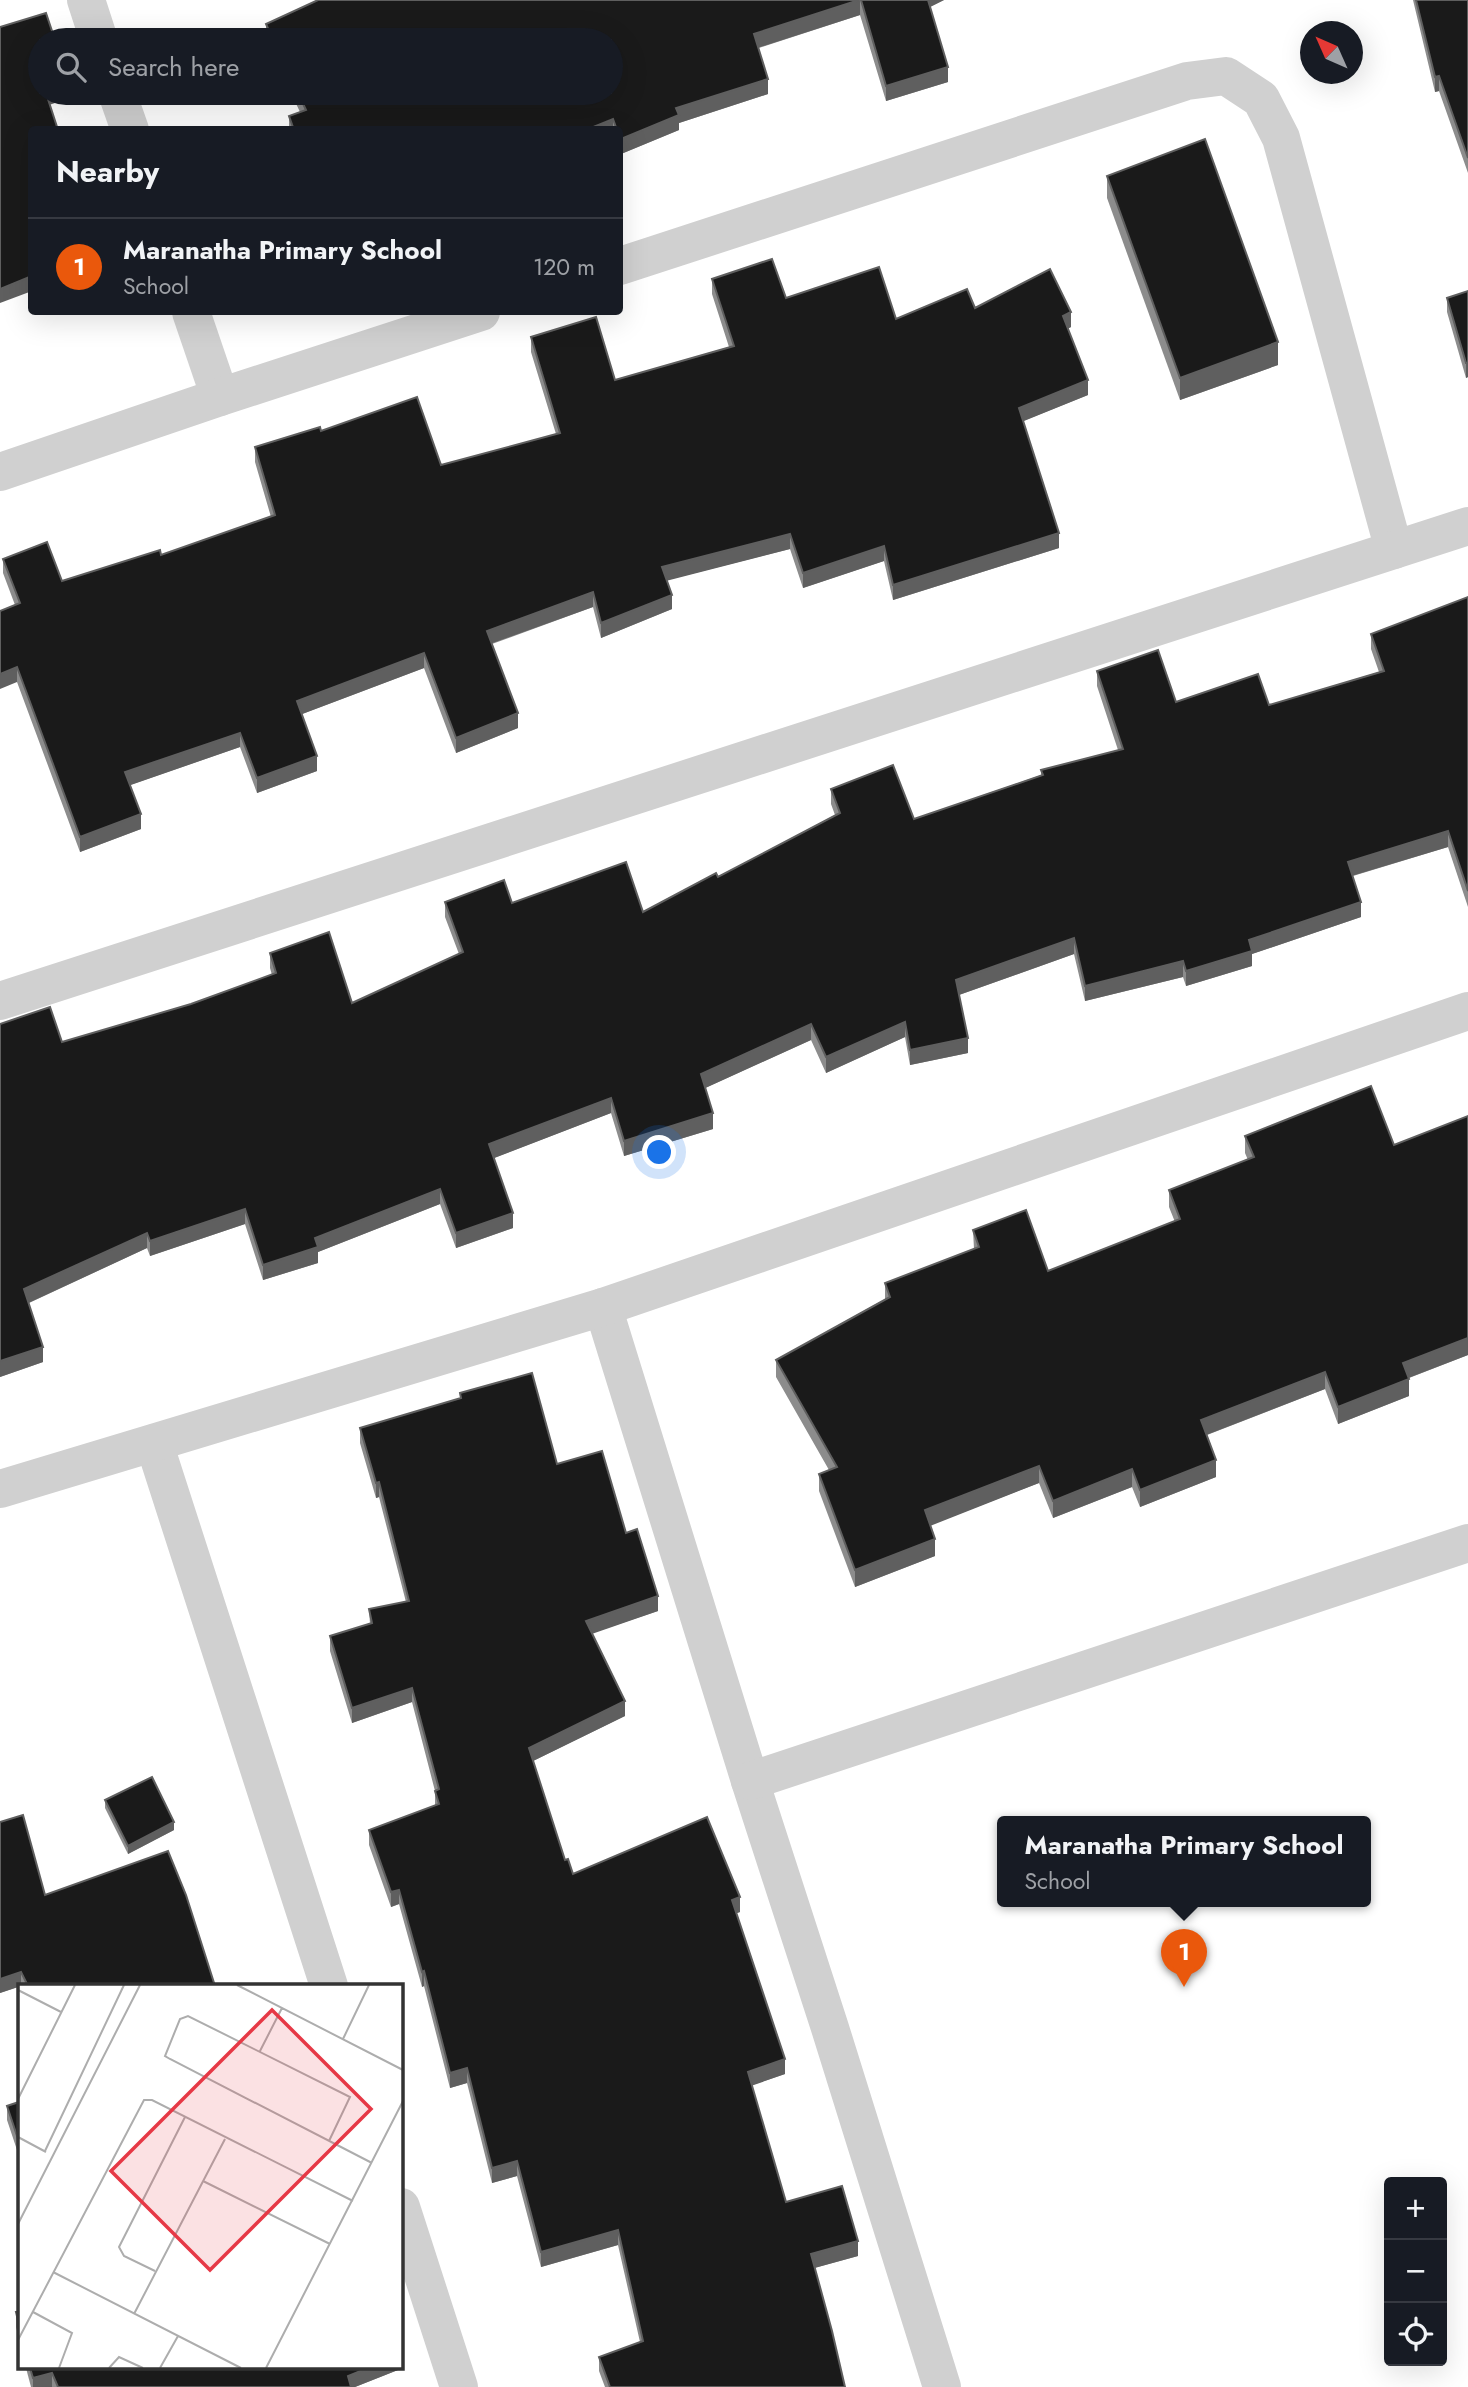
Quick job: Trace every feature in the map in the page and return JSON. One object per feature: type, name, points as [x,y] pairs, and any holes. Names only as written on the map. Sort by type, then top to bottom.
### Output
[{"type":"street","points":[[86,0],[95,28]]},
{"type":"street","points":[[623,265],[1187,81],[1226,76],[1261,99],[1281,138],[1394,550]]},
{"type":"street","points":[[121,105],[129,126]]},
{"type":"street","points":[[192,315],[220,397]]},
{"type":"street","points":[[0,472],[472,315]]},
{"type":"street","points":[[0,1001],[1468,526]]},
{"type":"street","points":[[0,1489],[603,1307],[1468,1011]]},
{"type":"street","points":[[603,1307],[942,2387]]},
{"type":"street","points":[[154,1443],[328,1984]]},
{"type":"street","points":[[750,1781],[1468,1543]]},
{"type":"street","points":[[402,2210],[459,2387]]},
{"type":"building","points":[[318,0],[859,0],[754,34],[768,79],[676,108],[679,115],[623,138],[623,126],[616,126],[613,119],[596,126],[293,126],[289,116],[306,110],[304,105],[623,105],[623,28],[268,28],[266,24]]},
{"type":"building","points":[[861,0],[928,0],[948,67],[886,86]]},
{"type":"building","points":[[1416,0],[1468,0],[1468,158],[1439,76],[1435,77]]},
{"type":"building","points":[[46,13],[51,28],[28,28],[28,105],[50,105],[57,126],[28,126],[28,278],[0,289],[0,27]]},
{"type":"building","points":[[1205,139],[1278,342],[1180,378],[1107,176]]},
{"type":"building","points":[[772,259],[786,298],[879,267],[896,319],[967,289],[975,308],[1050,269],[1071,312],[1063,316],[1088,380],[1019,408],[1059,533],[893,585],[884,546],[803,573],[790,534],[662,567],[672,595],[601,623],[593,592],[487,631],[518,713],[456,738],[424,653],[297,701],[317,756],[257,778],[240,733],[125,772],[141,814],[80,837],[17,667],[0,674],[0,611],[20,603],[3,559],[47,542],[62,581],[160,550],[161,555],[275,515],[255,447],[320,427],[321,431],[417,397],[441,465],[560,433],[531,337],[596,317],[615,380],[734,346],[712,279]]},
{"type":"building","points":[[1468,291],[1468,363],[1466,363],[1447,298]]},
{"type":"building","points":[[1468,597],[1468,891],[1448,831],[1348,862],[1361,902],[1249,940],[1252,951],[1186,971],[1183,961],[1085,986],[1074,938],[956,980],[968,1038],[910,1050],[905,1022],[826,1057],[811,1024],[701,1074],[713,1113],[624,1141],[611,1098],[489,1144],[513,1213],[456,1233],[440,1189],[315,1238],[318,1247],[263,1265],[245,1209],[150,1241],[147,1233],[24,1289],[43,1347],[0,1361],[0,1024],[50,1007],[62,1042],[191,1004],[276,973],[270,953],[329,932],[352,1003],[463,952],[445,902],[504,880],[512,903],[626,862],[643,912],[716,873],[718,877],[840,813],[831,789],[893,765],[914,819],[1043,775],[1041,770],[1123,749],[1097,671],[1158,650],[1176,702],[1258,674],[1269,705],[1384,671],[1371,634]]},
{"type":"building","points":[[1371,1086],[1394,1145],[1468,1116],[1468,1338],[1403,1363],[1409,1379],[1338,1407],[1325,1372],[1201,1420],[1216,1460],[1140,1490],[1132,1469],[1053,1501],[1039,1466],[925,1510],[935,1539],[855,1570],[819,1474],[837,1467],[776,1360],[890,1297],[885,1283],[979,1247],[973,1230],[1026,1210],[1048,1271],[1180,1219],[1169,1190],[1254,1157],[1245,1136]]},
{"type":"building","points":[[532,1373],[557,1464],[602,1451],[626,1533],[637,1529],[658,1596],[586,1621],[625,1701],[529,1748],[565,1860],[568,1859],[573,1874],[707,1817],[740,1897],[732,1900],[785,2059],[748,2072],[786,2202],[842,2186],[858,2241],[811,2254],[845,2387],[610,2387],[599,2357],[643,2341],[618,2230],[541,2252],[517,2161],[492,2168],[467,2068],[450,2073],[424,1971],[422,1972],[399,1890],[391,1892],[369,1830],[439,1804],[435,1791],[439,1789],[412,1688],[352,1708],[330,1636],[372,1623],[369,1609],[409,1601],[379,1482],[376,1483],[360,1428],[461,1398],[460,1393]]},
{"type":"building","points":[[152,1777],[174,1822],[128,1846],[105,1800]]},
{"type":"building","points":[[23,1815],[45,1895],[168,1851],[186,1895],[214,1984],[27,1984],[21,1972],[0,1979],[0,1822]]},
{"type":"building","points":[[18,2102],[18,2139],[7,2106]]},
{"type":"building","points":[[31,2370],[363,2370],[348,2376],[351,2387],[58,2387],[52,2373],[33,2378]]},
{"type":"place","name":"Maranatha Primary School","points":[[1184,1987]]}]
